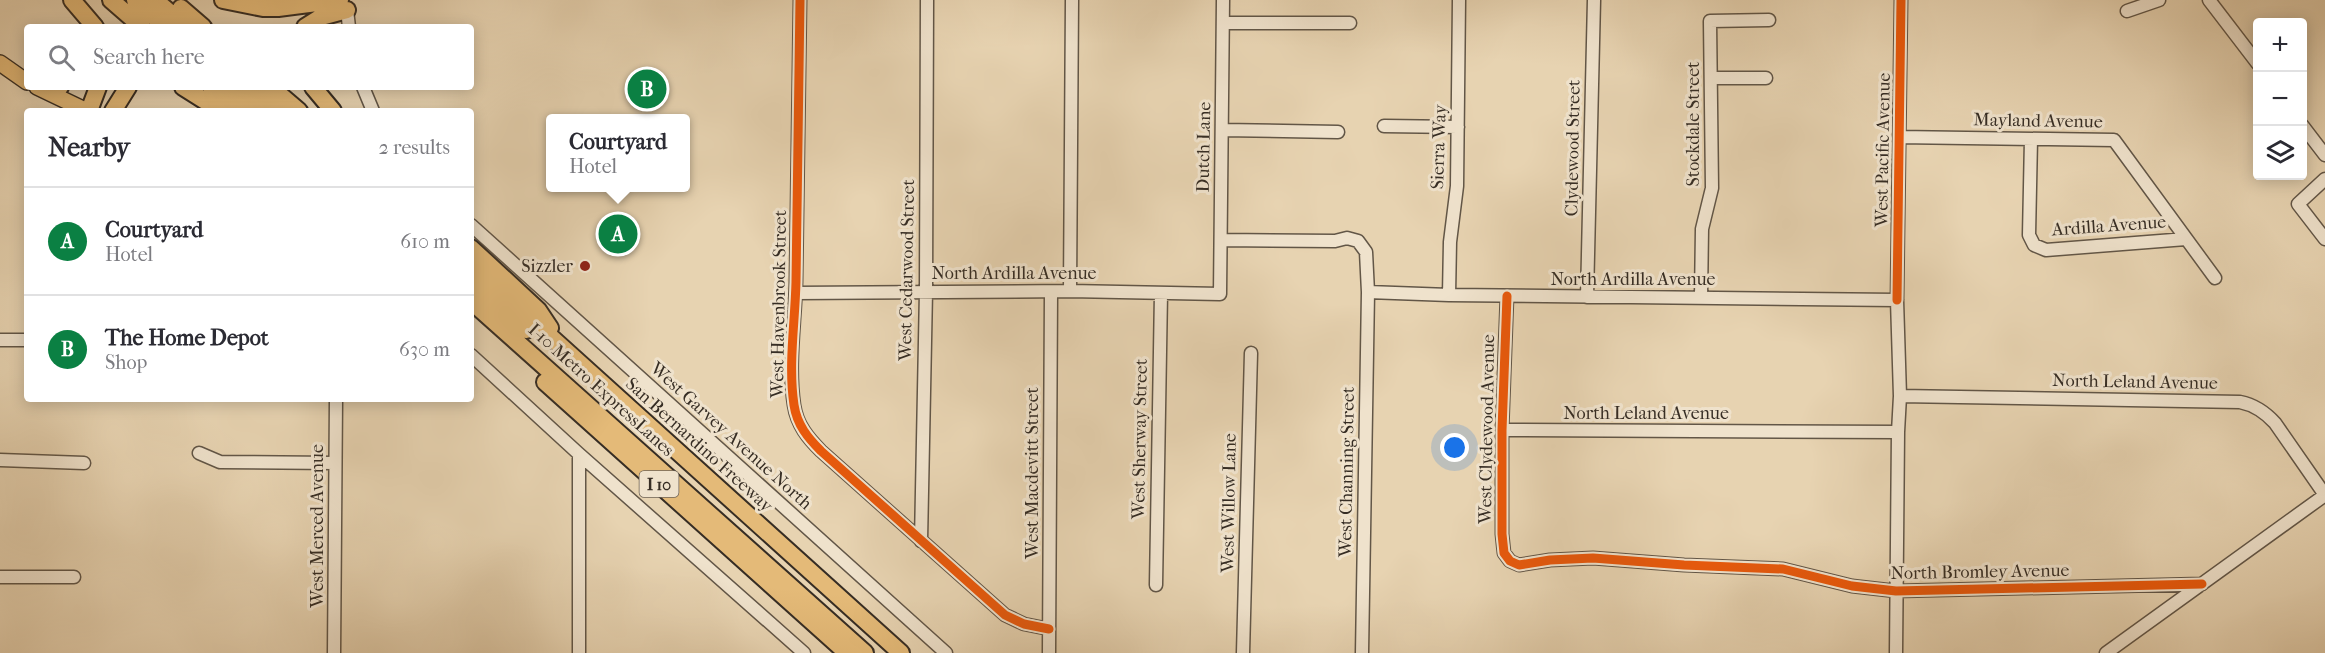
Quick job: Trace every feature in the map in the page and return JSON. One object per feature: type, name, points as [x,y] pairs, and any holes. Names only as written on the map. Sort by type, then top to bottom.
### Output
[{"type":"highway","points":[[72,0],[92,24]]},
{"type":"highway","points":[[111,0],[139,24]]},
{"type":"highway","points":[[135,0],[162,24]]},
{"type":"highway","points":[[155,0],[183,24]]},
{"type":"highway","points":[[172,0],[200,24]]},
{"type":"highway","points":[[223,0],[263,8],[344,3]]},
{"type":"highway","points":[[310,24],[344,3]]},
{"type":"highway","points":[[89,108],[97,90]]},
{"type":"highway","points":[[115,108],[126,90]]},
{"type":"highway","points":[[188,90],[216,108]]},
{"type":"highway","points":[[214,90],[235,108]]},
{"type":"highway","points":[[236,90],[257,108]]},
{"type":"highway","points":[[257,90],[278,108]]},
{"type":"highway","points":[[274,90],[296,108]]},
{"type":"highway","points":[[315,90],[330,108]]},
{"type":"highway","points":[[474,252],[538,310],[564,349]]},
{"type":"highway","name":"San Bernardino Freeway","points":[[474,268],[901,653]]},
{"type":"highway","name":"I-10 Metro ExpressLanes","points":[[474,284],[886,653]]},
{"type":"highway","name":"I-10 Metro ExpressLanes","points":[[474,304],[865,653]]},
{"type":"highway","name":"I 10","points":[[474,318],[847,653]]},
{"type":"main road","points":[[0,63],[24,80]]},
{"type":"main road","points":[[43,90],[82,108]]},
{"type":"street","name":"West Havenbrook Street","points":[[800,0],[796,293],[792,375],[794,407],[800,424],[821,451],[1005,615],[1024,624],[1049,629]]},
{"type":"street","name":"West Cedarwood Street","points":[[921,541],[926,291],[927,0]]},
{"type":"street","points":[[1070,291],[1072,0]]},
{"type":"street","name":"Dutch Lane","points":[[1220,294],[1223,0]]},
{"type":"street","name":"Sierra Way","points":[[1449,295],[1450,242],[1457,186],[1459,0]]},
{"type":"street","name":"Clydewood Street","points":[[1587,297],[1594,0]]},
{"type":"street","name":"West Pacific Avenue","points":[[1896,653],[1900,396],[1897,300],[1901,0]]},
{"type":"street","points":[[2127,11],[2159,0]]},
{"type":"street","points":[[2209,0],[2253,57]]},
{"type":"street","points":[[344,3],[348,24]]},
{"type":"street","name":"Stockdale Street","points":[[1701,297],[1702,229],[1712,188],[1710,21],[1769,20]]},
{"type":"street","points":[[1223,23],[1350,23]]},
{"type":"street","points":[[1711,78],[1766,78]]},
{"type":"street","points":[[364,90],[372,108]]},
{"type":"street","points":[[1384,126],[1458,127]]},
{"type":"street","points":[[2303,126],[2325,155]]},
{"type":"street","points":[[1222,130],[1338,132]]},
{"type":"street","name":"Mayland Avenue","points":[[1899,137],[2114,140],[2215,278]]},
{"type":"street","name":"Ardilla Avenue","points":[[2031,139],[2029,235],[2034,245],[2046,250],[2186,239]]},
{"type":"street","points":[[2325,179],[2298,204],[2325,239]]},
{"type":"street","name":"West Garvey Avenue North","points":[[474,228],[946,653]]},
{"type":"street","name":"West Channing Street","points":[[1221,240],[1335,242],[1347,238],[1358,241],[1366,252],[1368,292],[1362,653]]},
{"type":"street","name":"North Ardilla Avenue","points":[[796,293],[926,291],[1051,293],[1070,291],[1220,294]]},
{"type":"street","name":"North Ardilla Avenue","points":[[1368,292],[1507,296],[1897,300]]},
{"type":"street","name":"West Macdevitt Street","points":[[1049,653],[1051,293]]},
{"type":"street","name":"West Sherway Street","points":[[1156,585],[1161,293]]},
{"type":"street","name":"West Clydewood Avenue","points":[[1507,296],[1502,430],[1502,534],[1504,553],[1510,561]]},
{"type":"street","points":[[0,340],[24,340]]},
{"type":"street","name":"West Willow Lane","points":[[1243,653],[1251,353]]},
{"type":"street","points":[[474,358],[804,653]]},
{"type":"street","name":"North Leland Avenue","points":[[1900,396],[2249,404],[2275,423],[2325,495]]},
{"type":"street","name":"West Merced Avenue","points":[[334,653],[336,402]]},
{"type":"street","name":"North Leland Avenue","points":[[1502,430],[1898,432]]},
{"type":"street","points":[[199,453],[220,462],[335,463]]},
{"type":"street","points":[[579,454],[579,653]]},
{"type":"street","points":[[0,460],[84,463]]},
{"type":"street","points":[[2106,653],[2325,495]]},
{"type":"street","name":"North Bromley Avenue","points":[[1510,561],[1519,565],[1550,560],[1593,558],[1783,569],[1852,586],[1896,591],[2202,584]]},
{"type":"street","points":[[0,577],[74,577]]},
{"type":"cycle path","points":[[800,0],[796,282],[792,344],[792,390],[800,425],[821,451],[1005,615],[1024,624],[1049,629]]},
{"type":"cycle path","points":[[1897,300],[1901,0]]},
{"type":"cycle path","points":[[1507,296],[1502,430],[1502,534],[1504,553],[1510,561],[1519,565],[1550,560],[1593,558],[1783,569],[1852,586],[1896,591],[2202,584]]},
{"type":"place","name":"The Home Depot","points":[[647,89]]},
{"type":"place","name":"Courtyard","points":[[618,234]]},
{"type":"place","name":"Sizzler","points":[[585,266]]}]
